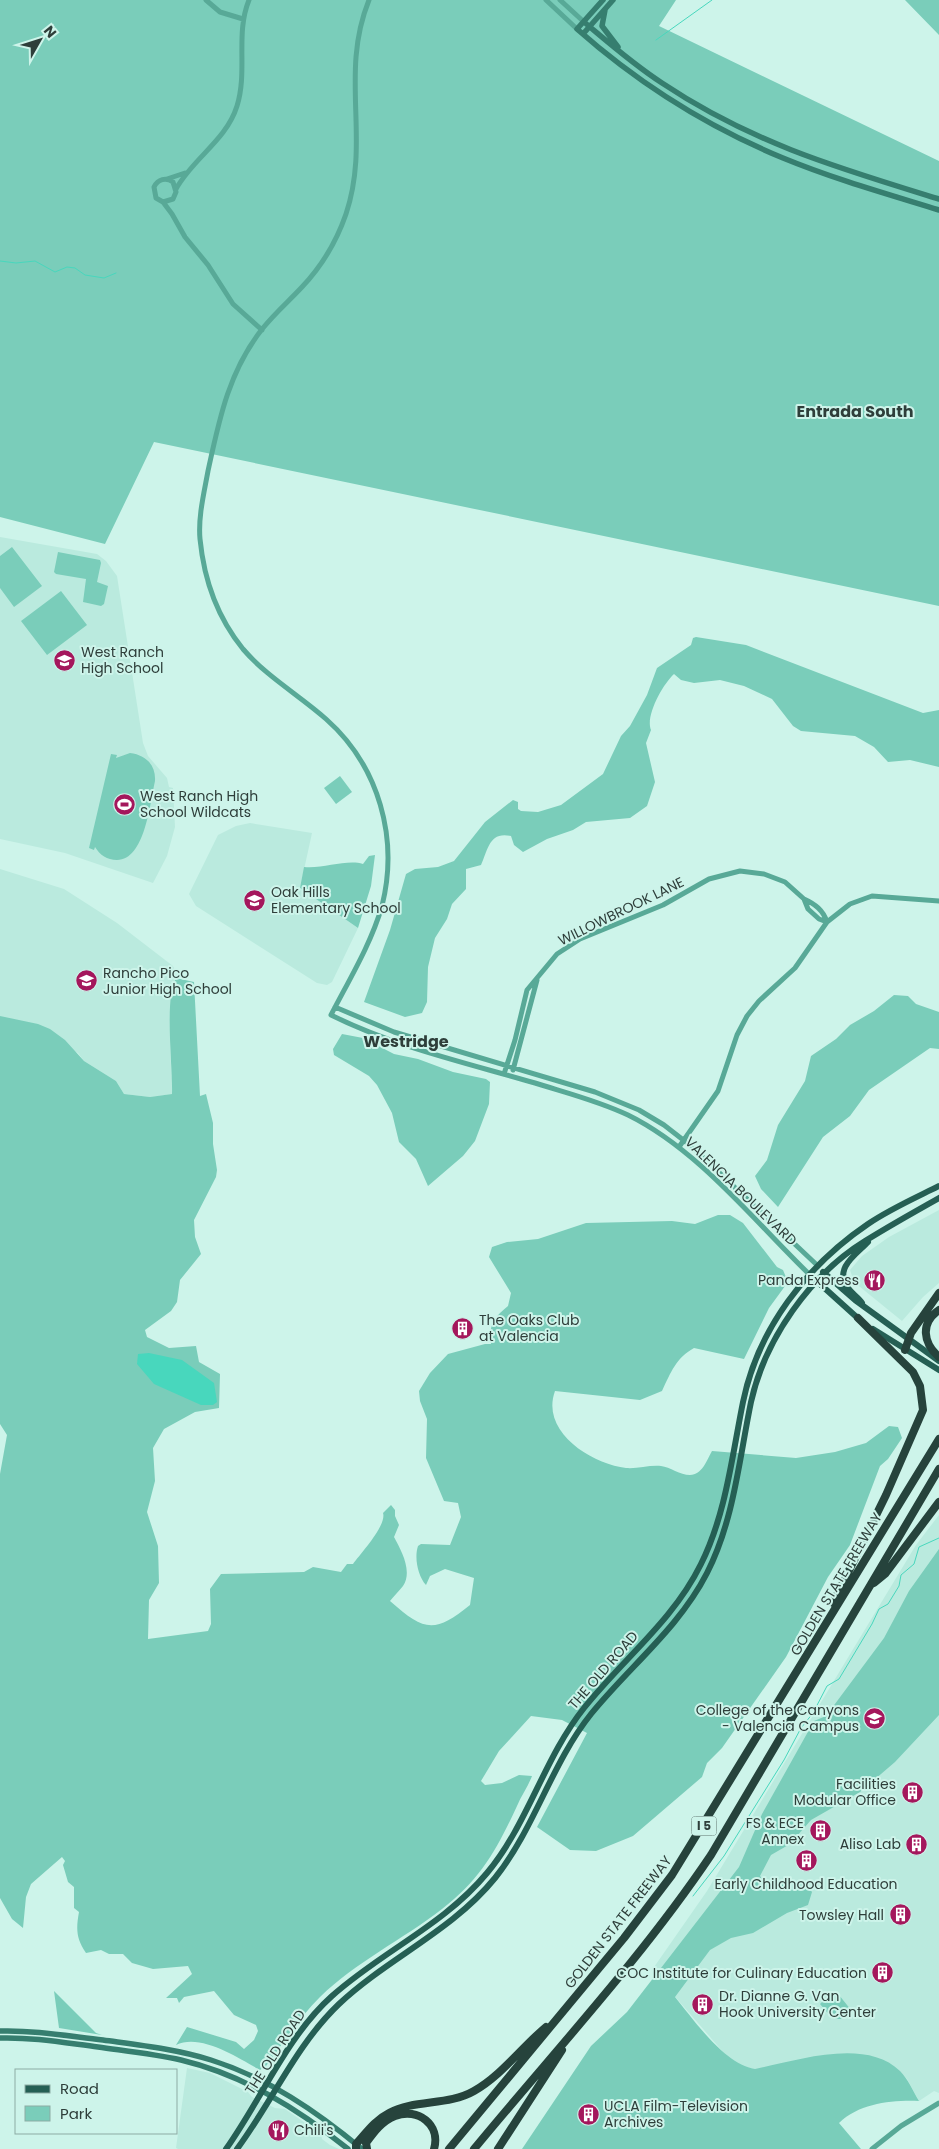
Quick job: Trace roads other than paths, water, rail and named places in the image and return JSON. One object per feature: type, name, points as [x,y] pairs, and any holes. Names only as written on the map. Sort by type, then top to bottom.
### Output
[{"type":"highway","points":[[905,1350],[907,1340],[929,1304],[939,1293]]},
{"type":"highway","points":[[939,1310],[930,1319],[925,1330],[929,1346],[939,1357]]},
{"type":"highway","points":[[826,1623],[838,1592],[893,1481],[923,1410],[920,1386],[913,1372],[858,1318]]},
{"type":"highway","name":"GOLDEN STATE FREEWAY","points":[[449,2149],[652,1903],[680,1863],[938,1439]]},
{"type":"highway","name":"I 5","points":[[474,2149],[657,1931],[688,1889],[939,1469]]},
{"type":"highway","points":[[870,1585],[885,1574],[939,1502]]},
{"type":"highway","points":[[358,2147],[375,2123],[389,2112],[401,2108],[452,2100],[481,2087],[526,2043],[560,2014]]},
{"type":"highway","points":[[498,2149],[576,2027]]},
{"type":"highway","points":[[367,2149],[366,2143],[381,2125],[396,2116],[409,2114],[420,2116],[430,2124],[434,2133],[434,2149]]},
{"type":"highway","points":[[479,2149],[493,2126]]},
{"type":"main road","points":[[603,0],[577,29],[643,82],[695,114],[740,138],[814,170],[939,210]]},
{"type":"main road","points":[[583,34],[613,0]]},
{"type":"main road","points":[[605,10],[601,23],[602,29],[620,52]]},
{"type":"main road","points":[[584,22],[666,86],[742,129],[830,166],[939,199]]},
{"type":"main road","name":"THE OLD ROAD","points":[[226,2149],[307,2023],[331,1997],[443,1916],[487,1873],[514,1833],[559,1746],[576,1718],[664,1621],[685,1593],[702,1563],[720,1516],[749,1377],[767,1334],[784,1306],[810,1274],[844,1242],[869,1224],[939,1186]]},
{"type":"main road","name":"THE OLD ROAD","points":[[237,2149],[305,2043],[341,2003],[460,1914],[494,1878],[520,1840],[576,1734],[604,1699],[671,1626],[693,1598],[708,1571],[724,1531],[757,1381],[769,1352],[791,1315],[817,1282],[855,1248],[939,1198]]},
{"type":"main road","points":[[867,1310],[848,1288],[843,1273],[848,1260],[875,1235]]},
{"type":"main road","name":"VALENCIA BOULEVARD","points":[[818,1266],[867,1310],[939,1361]]},
{"type":"main road","name":"VALENCIA BOULEVARD","points":[[810,1274],[858,1318],[905,1350],[939,1370]]},
{"type":"main road","points":[[742,1405],[751,1406]]},
{"type":"main road","points":[[0,2031],[51,2033],[180,2052],[226,2065],[276,2088],[311,2109],[358,2147]]},
{"type":"main road","points":[[0,2038],[50,2041],[180,2060],[213,2069],[272,2095],[311,2120],[348,2149]]},
{"type":"street","points":[[206,0],[220,12],[243,19]]},
{"type":"street","points":[[172,214],[176,189],[185,172],[221,136],[236,107],[241,84],[243,19],[249,0]]},
{"type":"street","points":[[335,1006],[372,934],[384,898],[388,853],[381,804],[364,764],[340,732],[262,668],[232,633],[212,596],[201,554],[199,534],[201,511],[221,415],[235,372],[262,330],[311,276],[333,243],[346,215],[353,188],[358,154],[354,77],[355,55],[363,14],[369,0]]},
{"type":"street","points":[[546,0],[577,29]]},
{"type":"street","points":[[560,0],[584,22]]},
{"type":"street","points":[[185,172],[158,181],[154,187],[154,195],[163,202],[172,214],[185,237],[208,265],[233,304],[262,330]]},
{"type":"street","points":[[166,179],[173,182],[176,189]]},
{"type":"street","points":[[163,202],[173,199]]},
{"type":"street","name":"WILLOWBROOK LANE","points":[[504,1074],[508,1066],[525,994],[551,960],[573,943],[663,905],[709,879],[728,872],[754,872],[775,877],[819,908],[828,922]]},
{"type":"street","points":[[678,1147],[718,1091],[737,1035],[747,1016],[759,1000],[795,968],[828,922],[850,904],[872,896],[939,900]]},
{"type":"street","name":"WILLOWBROOK LANE","points":[[511,1076],[537,979]]},
{"type":"street","name":"VALENCIA BOULEVARD","points":[[810,1274],[678,1147],[645,1124],[605,1105],[415,1049],[368,1032],[331,1015],[335,1006],[358,1018],[412,1038],[595,1092],[624,1103],[652,1117],[684,1140],[818,1266]]},
{"type":"street","points":[[872,2149],[901,2126],[939,2103]]},
{"type":"waterway","points":[[656,40],[712,0]]},
{"type":"waterway","points":[[0,261],[16,263],[35,261],[55,272],[67,267],[75,268],[85,275],[104,278],[116,273]]},
{"type":"waterway","points":[[693,1896],[724,1856],[784,1760],[801,1728],[813,1713],[827,1686],[839,1679],[879,1609],[888,1604],[899,1586],[901,1575],[914,1564],[919,1547],[939,1538]]},
{"type":"place","name":"West Ranch High School","points":[[65,660]]},
{"type":"place","name":"West Ranch High School Wildcats","points":[[124,804]]},
{"type":"place","name":"Oak Hills Elementary School","points":[[255,900]]},
{"type":"place","name":"Rancho Pico Junior High School","points":[[87,981]]},
{"type":"place","name":"Panda Express","points":[[875,1280]]},
{"type":"place","name":"The Oaks Club at Valencia","points":[[463,1328]]},
{"type":"place","name":"College of the Canyons - Valencia Campus","points":[[875,1718]]},
{"type":"place","name":"Facilities Modular Office","points":[[912,1792]]},
{"type":"place","name":"FS & ECE Annex","points":[[820,1831]]},
{"type":"place","name":"Aliso Lab","points":[[917,1844]]},
{"type":"place","name":"Early Childhood Education","points":[[806,1861]]},
{"type":"place","name":"Towsley Hall","points":[[900,1915]]},
{"type":"place","name":"COC Institute for Culinary Education","points":[[883,1973]]},
{"type":"place","name":"Dr. Dianne G. Van Hook University Center","points":[[703,2004]]},
{"type":"place","name":"UCLA Film-Television Archives","points":[[588,2114]]},
{"type":"place","name":"Chili's","points":[[278,2130]]},
{"type":"district","name":"Entrada South","points":[[855,411]]},
{"type":"district","name":"Westridge","points":[[406,1041]]}]
